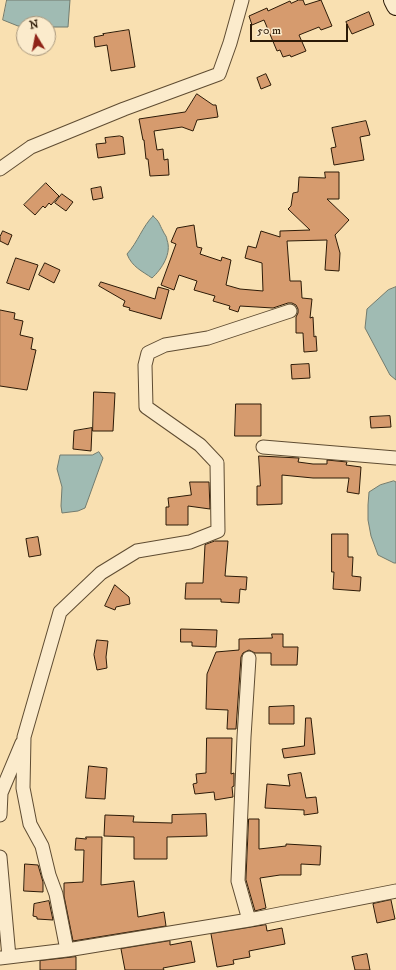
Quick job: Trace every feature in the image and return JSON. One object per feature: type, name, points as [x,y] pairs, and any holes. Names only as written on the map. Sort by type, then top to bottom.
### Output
[{"type":"main road","points":[[393,0],[396,6]]},
{"type":"street","points":[[0,169],[31,147],[124,109],[219,74],[230,43],[242,0]]},
{"type":"street","points":[[0,815],[1,793],[24,737],[60,612],[101,573],[137,551],[190,542],[218,531],[217,462],[200,445],[146,407],[145,365],[148,353],[165,345],[208,338],[290,311]]},
{"type":"street","points":[[263,447],[396,458]]},
{"type":"street","points":[[248,920],[238,881],[249,658]]},
{"type":"street","points":[[24,737],[23,788],[30,824],[42,846],[49,875],[56,894],[67,950]]},
{"type":"street","points":[[0,857],[4,957],[67,950],[248,920],[396,891]]},
{"type":"water","points":[[7,0],[70,0],[68,27],[56,27],[56,16],[16,16],[16,25],[3,20]]},
{"type":"water","points":[[153,216],[167,237],[168,250],[165,260],[152,278],[134,265],[127,254]]},
{"type":"water","points":[[396,287],[396,380],[390,375],[365,328],[367,309],[388,290]]},
{"type":"water","points":[[99,452],[103,458],[85,508],[78,511],[62,513],[62,487],[57,469],[60,455],[92,455]]},
{"type":"water","points":[[394,481],[396,482],[396,563],[378,555],[371,536],[368,520],[369,492],[380,485]]},
{"type":"building","points":[[303,0],[305,5],[321,0],[332,26],[321,30],[319,27],[299,35],[306,51],[291,57],[290,55],[283,57],[280,50],[277,51],[264,20],[252,25],[249,16],[267,8],[268,11],[290,1],[291,3]]},
{"type":"building","points":[[369,12],[374,25],[352,34],[346,22]]},
{"type":"building","points":[[129,30],[135,67],[111,71],[107,45],[95,47],[94,37]]},
{"type":"building","points":[[266,74],[271,85],[261,89],[257,78]]},
{"type":"building","points":[[197,94],[213,105],[216,105],[218,117],[197,120],[193,131],[182,127],[154,131],[157,150],[163,149],[164,160],[168,159],[169,175],[150,176],[148,159],[146,159],[144,140],[139,119],[185,112]]},
{"type":"building","points":[[366,121],[370,135],[360,137],[364,160],[334,165],[331,148],[336,147],[332,128]]},
{"type":"building","points":[[123,137],[125,154],[98,158],[96,144],[106,143],[105,138]]},
{"type":"building","points":[[325,172],[339,172],[339,199],[327,199],[349,220],[335,235],[340,253],[339,271],[325,270],[327,240],[287,241],[290,281],[301,281],[302,298],[312,299],[310,318],[313,317],[314,337],[316,336],[317,351],[304,352],[303,333],[296,333],[296,317],[298,309],[296,305],[292,303],[273,308],[240,306],[238,312],[229,309],[230,306],[213,301],[215,296],[194,290],[197,281],[179,275],[174,290],[161,285],[176,244],[171,242],[177,228],[194,225],[197,247],[202,248],[200,254],[221,261],[222,257],[231,260],[226,285],[240,289],[263,291],[262,263],[245,258],[248,246],[256,248],[261,231],[280,237],[280,231],[310,230],[288,209],[291,206],[293,193],[298,192],[299,177],[325,178]]},
{"type":"building","points":[[46,183],[59,196],[51,205],[49,203],[45,208],[43,206],[35,215],[24,205]]},
{"type":"building","points":[[101,187],[103,198],[93,200],[91,189]]},
{"type":"building","points":[[62,194],[73,202],[66,211],[55,203]]},
{"type":"building","points":[[3,231],[12,235],[8,245],[0,241]]},
{"type":"building","points":[[16,258],[38,265],[29,290],[7,283]]},
{"type":"building","points":[[45,263],[60,270],[54,283],[39,275]]},
{"type":"building","points":[[101,282],[155,299],[158,287],[169,290],[161,319],[129,310],[130,308],[123,306],[125,301],[99,286]]},
{"type":"building","points":[[0,310],[15,313],[14,319],[23,321],[20,335],[33,338],[31,349],[36,350],[27,390],[0,386]]},
{"type":"building","points":[[309,364],[310,378],[292,379],[291,365]]},
{"type":"building","points":[[94,392],[115,393],[113,431],[93,431]]},
{"type":"building","points":[[236,404],[261,404],[261,436],[235,436]]},
{"type":"building","points":[[390,416],[391,427],[371,428],[370,417]]},
{"type":"building","points":[[92,428],[91,451],[73,449],[74,431]]},
{"type":"building","points":[[259,456],[299,458],[298,462],[313,464],[327,464],[327,460],[347,462],[346,465],[361,467],[359,494],[347,492],[349,478],[313,478],[282,475],[282,504],[257,505],[257,486],[260,486]]},
{"type":"building","points":[[190,482],[209,482],[210,509],[188,506],[188,525],[166,525],[166,507],[169,507],[168,498],[191,495]]},
{"type":"building","points":[[332,534],[348,534],[348,557],[353,557],[352,576],[361,577],[360,591],[333,589],[334,572],[332,572]]},
{"type":"building","points":[[38,537],[41,555],[29,557],[26,539]]},
{"type":"building","points":[[215,541],[228,541],[225,576],[247,577],[246,590],[240,589],[239,603],[221,602],[221,599],[185,599],[186,583],[203,583],[205,545]]},
{"type":"building","points":[[115,585],[129,597],[130,604],[116,607],[115,610],[105,606]]},
{"type":"building","points":[[181,629],[217,630],[216,647],[192,646],[192,642],[181,642]]},
{"type":"building","points":[[272,634],[283,634],[283,647],[298,647],[297,665],[271,665],[271,653],[255,653],[249,650],[243,653],[241,657],[236,729],[227,729],[228,710],[206,709],[207,674],[216,652],[239,650],[239,639],[272,638]]},
{"type":"building","points":[[97,640],[108,641],[106,657],[107,668],[97,670],[94,655]]},
{"type":"building","points":[[294,706],[294,724],[269,724],[269,707]]},
{"type":"building","points":[[306,718],[311,718],[315,754],[284,758],[282,749],[304,746]]},
{"type":"building","points":[[207,738],[232,738],[231,774],[234,773],[234,786],[232,787],[233,797],[215,800],[214,792],[195,794],[193,784],[197,783],[196,774],[206,773]]},
{"type":"building","points":[[89,766],[107,768],[105,799],[86,798]]},
{"type":"building","points":[[301,773],[306,798],[316,797],[318,813],[304,815],[304,810],[265,808],[267,784],[290,786],[288,775]]},
{"type":"building","points":[[206,814],[207,836],[167,837],[167,859],[134,859],[134,837],[104,836],[105,815],[134,816],[133,822],[172,823],[172,815]]},
{"type":"building","points":[[249,819],[259,819],[259,849],[286,846],[286,844],[321,846],[320,865],[301,864],[301,875],[280,875],[260,878],[266,908],[255,911],[246,880]]},
{"type":"building","points":[[86,837],[102,837],[101,885],[134,881],[138,917],[164,912],[166,926],[73,941],[64,896],[64,883],[83,882],[84,850],[75,850],[76,838],[86,839]]},
{"type":"building","points":[[25,864],[38,865],[43,882],[43,892],[24,891]]},
{"type":"building","points":[[391,900],[395,919],[377,923],[373,904]]},
{"type":"building","points":[[49,901],[53,920],[37,919],[37,917],[33,916],[34,904]]},
{"type":"building","points":[[266,925],[267,931],[282,928],[285,944],[249,951],[250,957],[233,960],[234,964],[217,967],[211,934]]},
{"type":"building","points":[[170,941],[170,945],[191,941],[195,962],[163,968],[164,970],[125,970],[121,949]]},
{"type":"building","points":[[367,954],[370,970],[355,970],[352,957]]},
{"type":"building","points":[[76,957],[76,970],[40,970],[40,961]]}]
